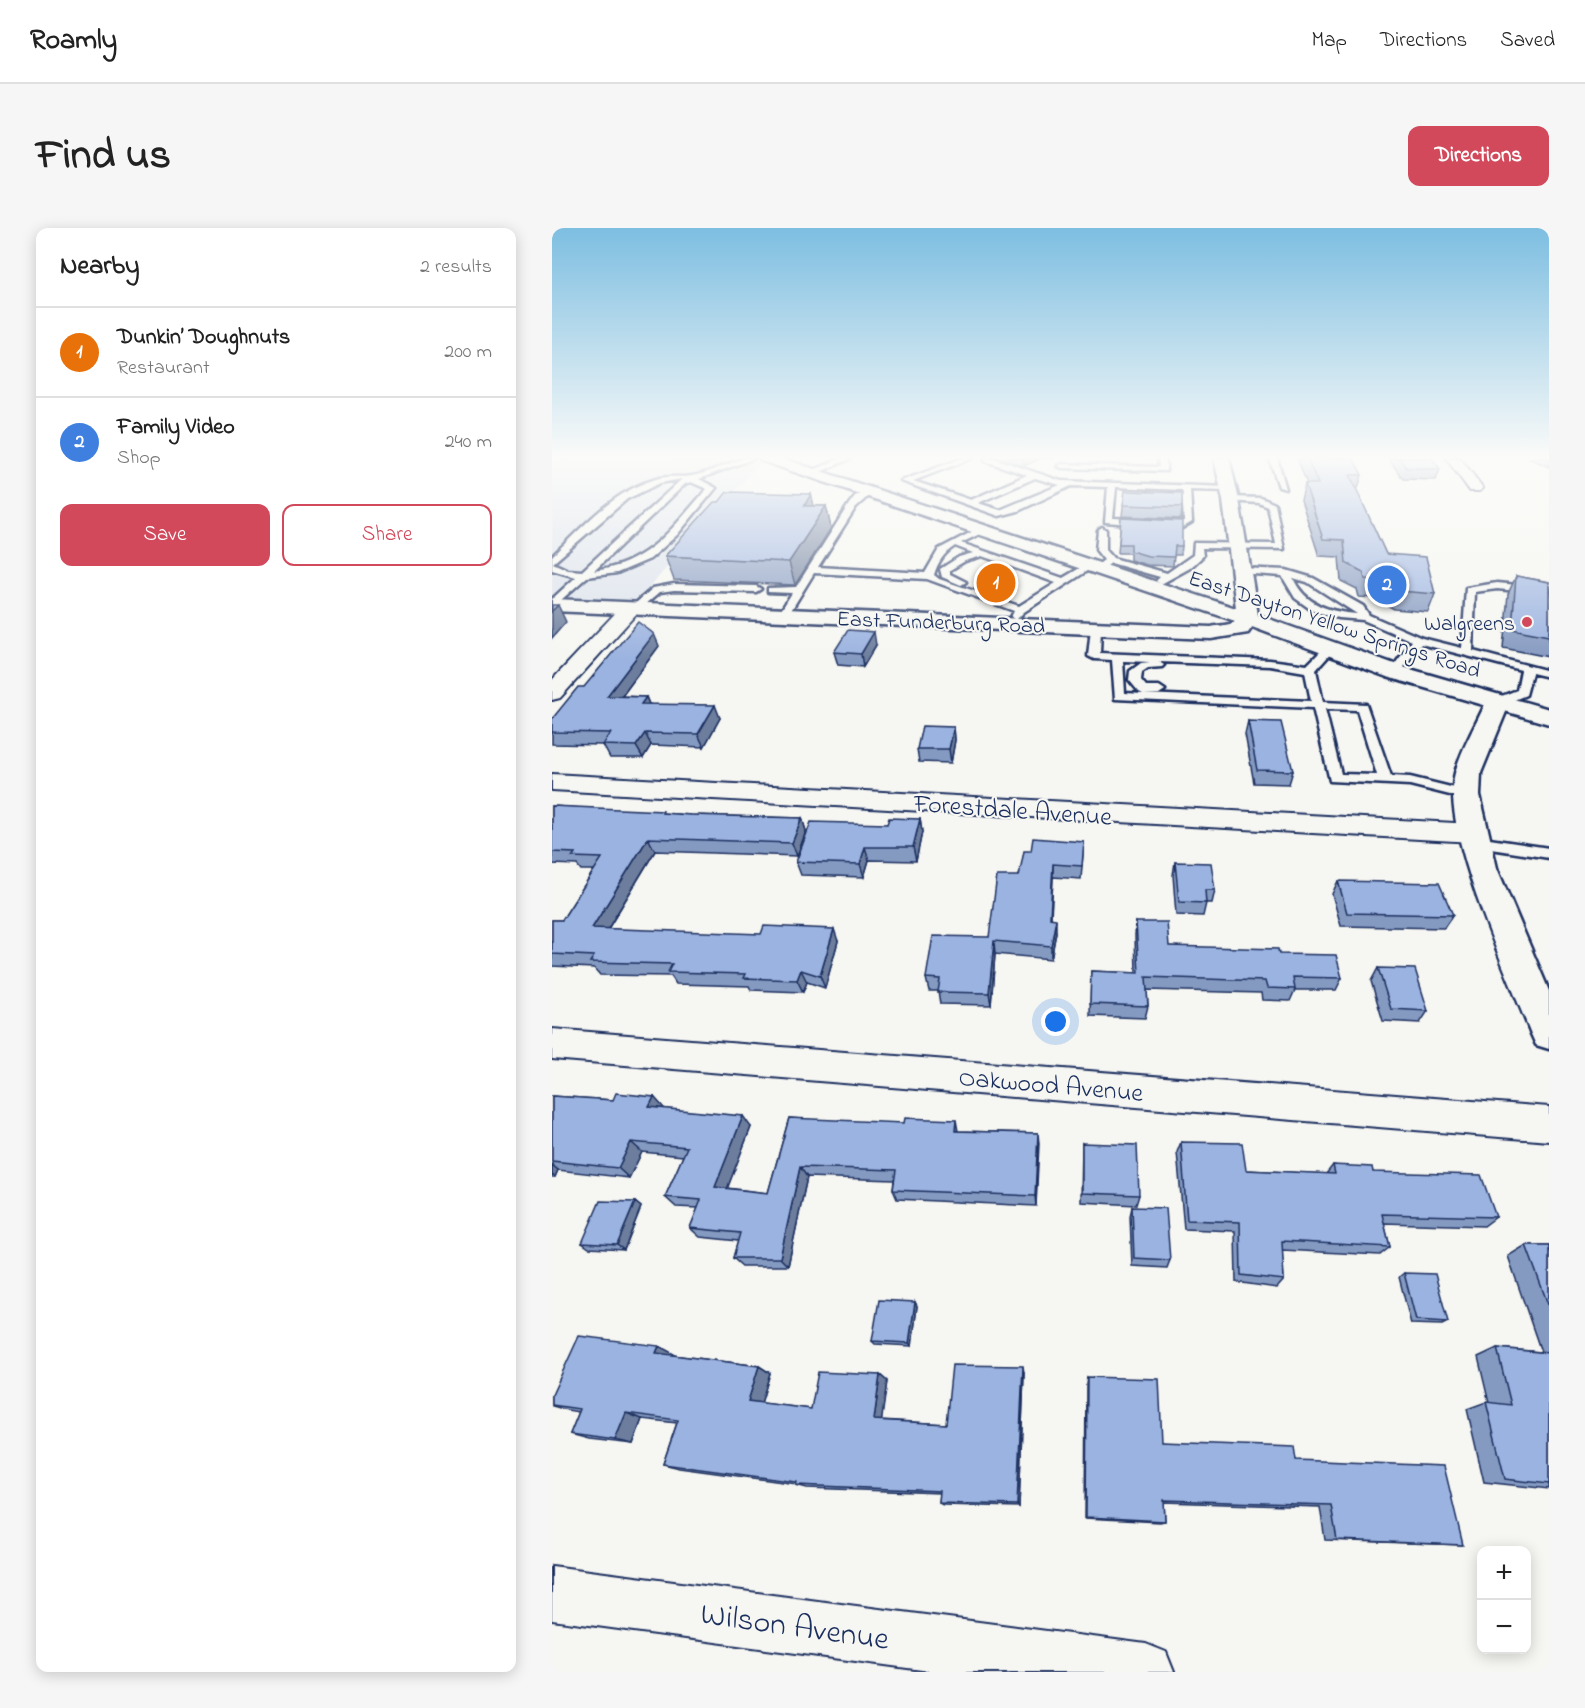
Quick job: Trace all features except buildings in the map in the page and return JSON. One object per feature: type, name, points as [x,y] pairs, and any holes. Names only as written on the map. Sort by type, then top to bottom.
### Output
[{"type":"main road","name":"East Dayton Yellow Springs Road","points":[[967,525],[1100,563],[1126,579],[1248,619],[1395,672],[1549,717]]},
{"type":"main road","points":[[1225,579],[1238,547],[1235,525]]},
{"type":"main road","points":[[1126,579],[1163,580],[1188,590],[1225,579]]},
{"type":"main road","points":[[1225,579],[1248,619]]},
{"type":"main road","name":"East Funderburg Road","points":[[552,605],[783,615],[1017,617],[1096,628],[1211,633],[1240,628],[1248,619]]},
{"type":"main road","points":[[1498,702],[1468,772],[1466,795],[1482,868],[1549,1034]]},
{"type":"street","points":[[552,693],[632,609]]},
{"type":"street","name":"Forestdale Avenue","points":[[552,782],[773,793],[1474,838]]},
{"type":"street","name":"Oakwood Avenue","points":[[552,1044],[1549,1124]]},
{"type":"street","name":"Wilson Avenue","points":[[552,1593],[1146,1672]]},
{"type":"lane","points":[[592,525],[552,564],[557,570],[584,575],[610,574],[632,568],[652,556],[679,525]]},
{"type":"lane","points":[[552,605],[636,525]]},
{"type":"lane","points":[[783,615],[840,525]]},
{"type":"lane","points":[[1184,544],[1281,547],[1277,525]]},
{"type":"lane","points":[[929,576],[933,560],[940,550],[981,530]]},
{"type":"lane","points":[[1100,563],[1101,550],[1106,542],[1102,530]]},
{"type":"lane","points":[[954,543],[1064,582]]},
{"type":"lane","points":[[1100,563],[1163,580],[1198,556],[1197,545]]},
{"type":"lane","points":[[981,589],[950,578],[944,572],[956,562],[982,553]]},
{"type":"lane","points":[[811,570],[929,576],[1017,617],[1064,582],[1100,563],[1130,556]]},
{"type":"lane","points":[[1174,559],[1194,560]]},
{"type":"lane","points":[[1225,579],[1286,573],[1310,580],[1359,608],[1365,617]]},
{"type":"lane","points":[[1286,573],[1291,589],[1298,598],[1328,614],[1365,617],[1418,640],[1549,674]]},
{"type":"lane","points":[[1467,653],[1470,590],[1497,586],[1549,591]]},
{"type":"lane","points":[[632,609],[657,590],[674,587],[756,589]]},
{"type":"lane","points":[[772,590],[799,590]]},
{"type":"lane","points":[[1096,628],[1094,656],[1270,663],[1310,669]]},
{"type":"lane","points":[[1395,672],[1418,640]]},
{"type":"lane","points":[[1310,669],[1329,649]]},
{"type":"lane","points":[[1117,657],[1119,696],[1362,707],[1386,779]]},
{"type":"lane","points":[[1212,660],[1196,666],[1145,665],[1136,671],[1135,680],[1143,690],[1263,695],[1282,703]]},
{"type":"lane","points":[[1310,669],[1335,778],[1410,781],[1466,795]]},
{"type":"lane","points":[[1498,702],[1522,692],[1527,669]]},
{"type":"lane","points":[[1474,838],[1549,853]]},
{"type":"shaded area","points":[[552,525],[704,525],[630,609],[552,605]]},
{"type":"place","name":"Dunkin’ Doughnuts","points":[[996,583]]},
{"type":"place","name":"Family Video","points":[[1387,585]]},
{"type":"place","name":"Walgreens","points":[[1527,622]]}]
